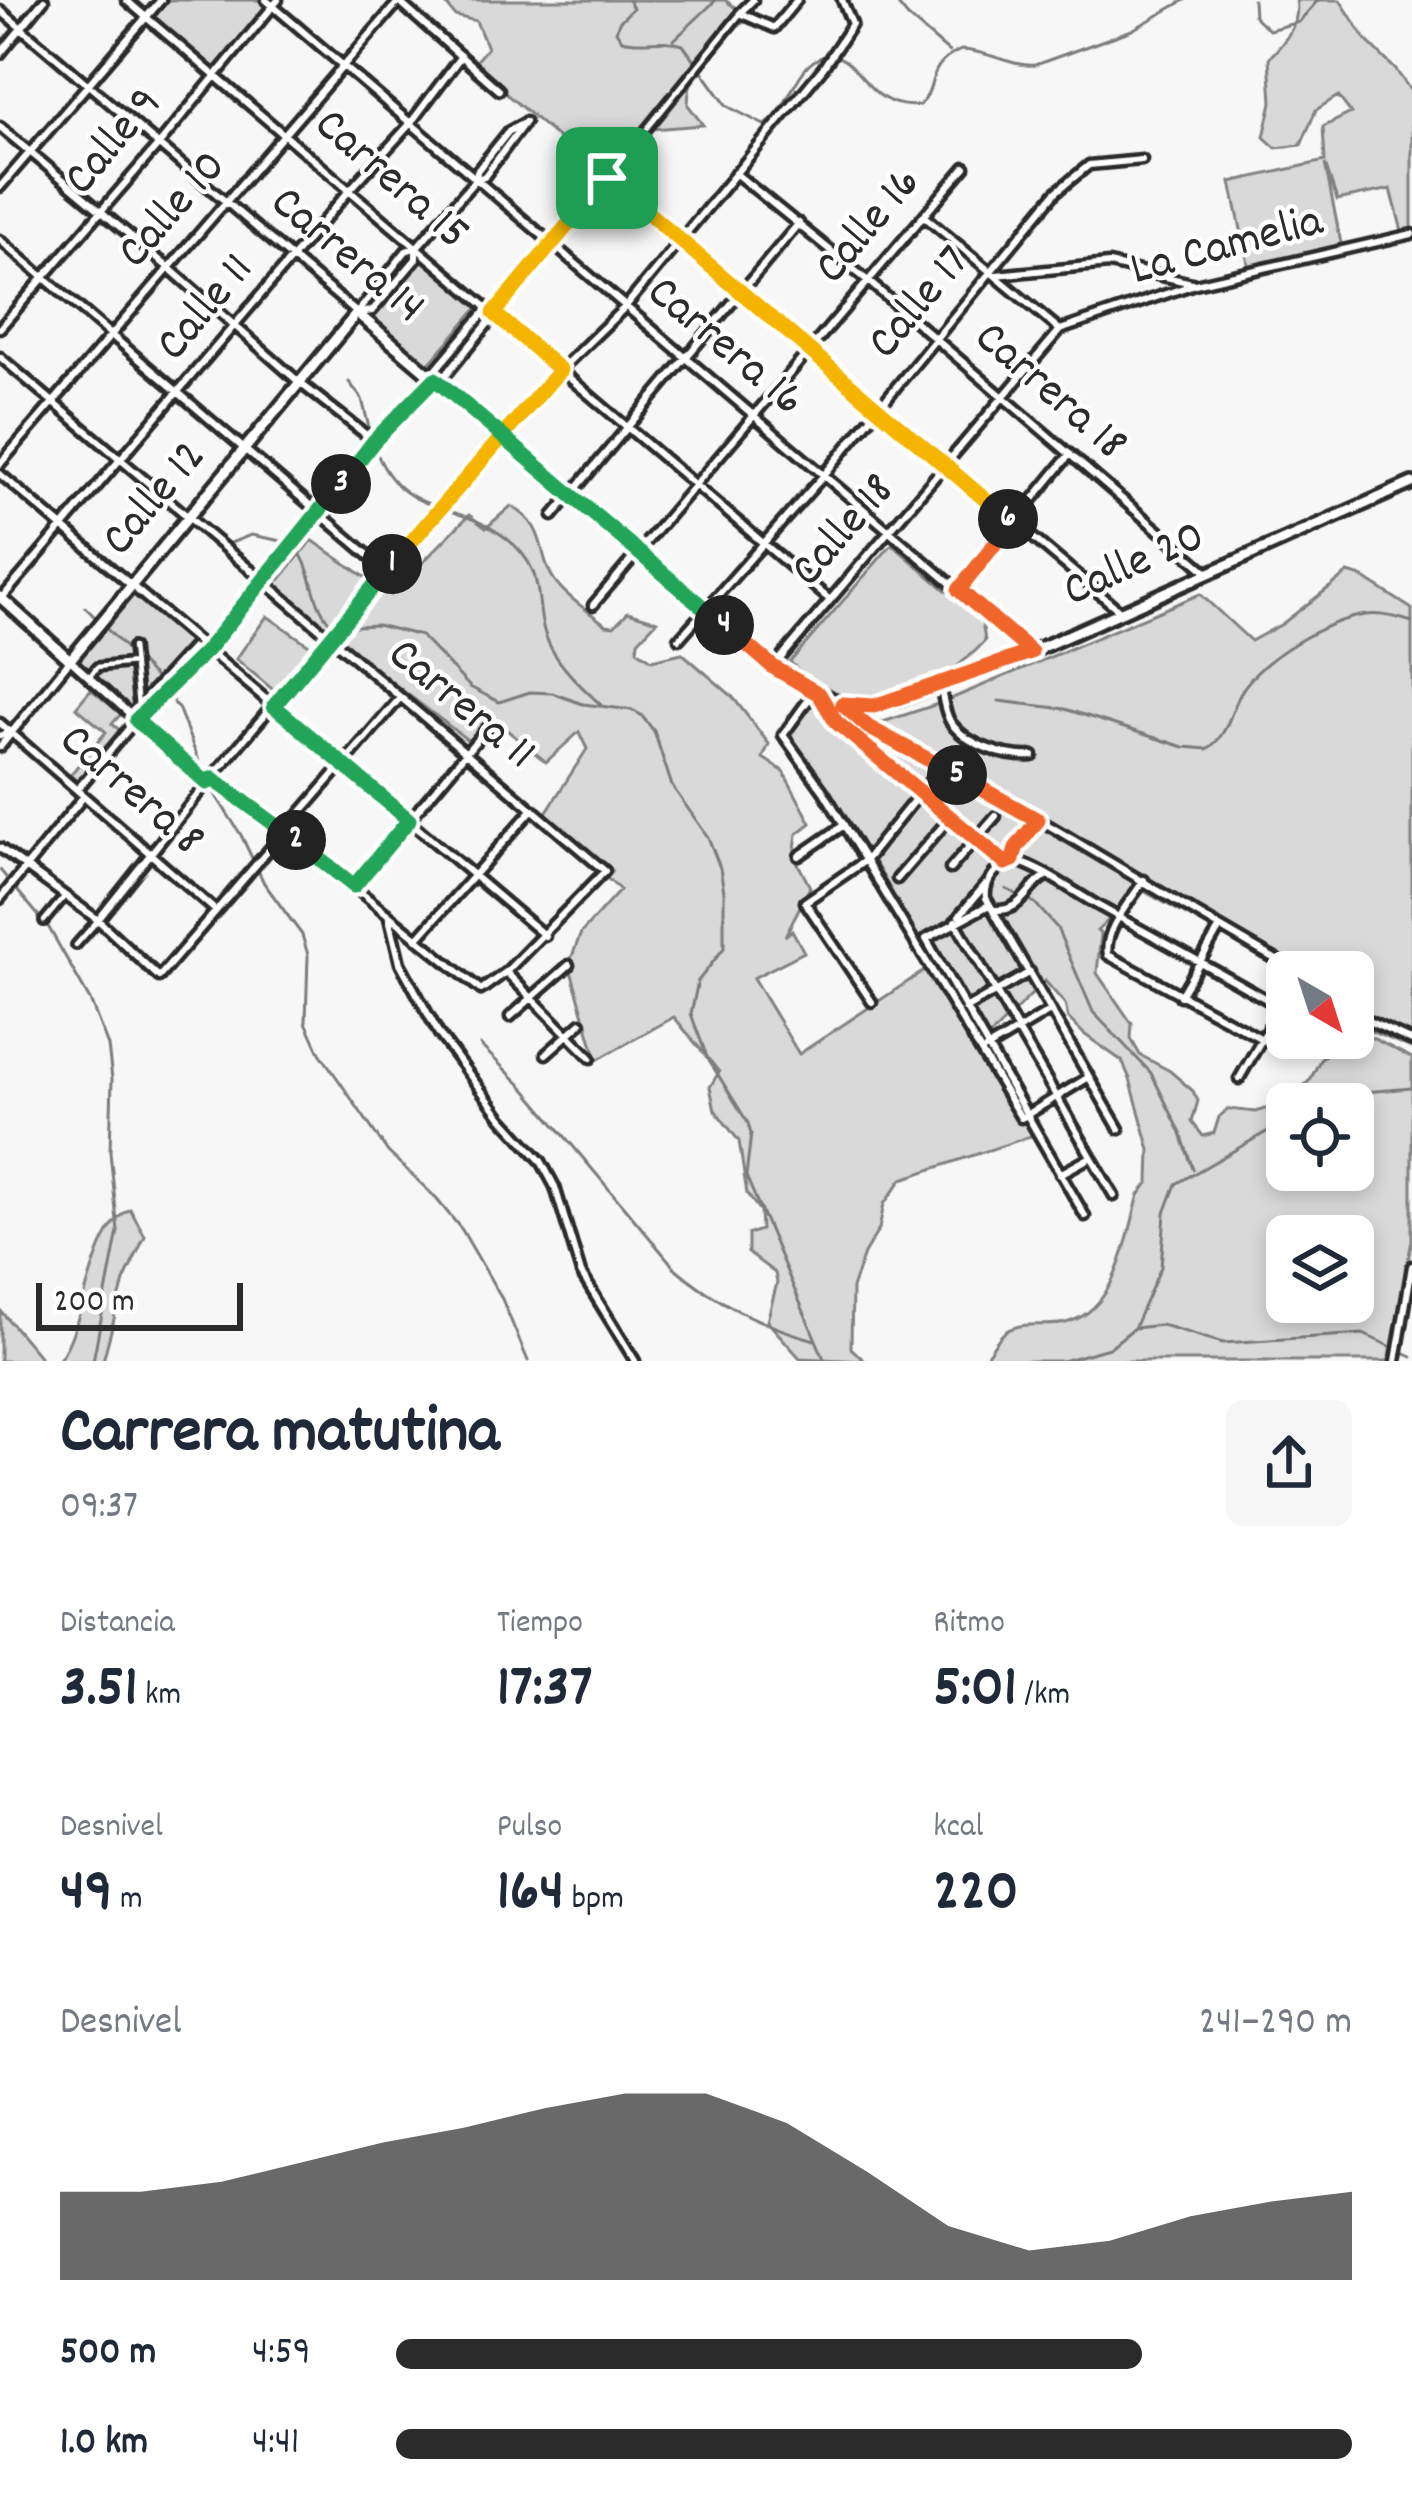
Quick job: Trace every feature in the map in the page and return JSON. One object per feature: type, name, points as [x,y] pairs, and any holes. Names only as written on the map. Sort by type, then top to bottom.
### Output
[{"type":"main road","name":"Carrera 14","points":[[357,314],[773,667],[817,693]]},
{"type":"main road","name":"Calle 12","points":[[70,660],[357,314]]},
{"type":"main road","name":"Calle 20","points":[[817,693],[842,704],[874,706],[940,685],[1031,652],[1412,483]]},
{"type":"main road","points":[[0,598],[70,660]]},
{"type":"street","points":[[0,54],[44,0]]},
{"type":"street","name":"Carrera 15","points":[[126,0],[830,599]]},
{"type":"street","points":[[0,188],[161,0]]},
{"type":"street","points":[[1,895],[136,720],[204,653],[374,441],[435,379],[445,376],[753,0]]},
{"type":"street","points":[[740,13],[773,28],[797,0]]},
{"type":"street","points":[[76,944],[387,571],[560,370],[625,307],[823,68],[851,24],[843,0]]},
{"type":"street","points":[[399,1],[499,90]]},
{"type":"street","name":"Calle 10","points":[[0,464],[399,1]]},
{"type":"street","name":"Carrera 16","points":[[272,2],[1031,652]]},
{"type":"street","name":"Calle 9","points":[[0,328],[160,143],[272,2]]},
{"type":"street","name":"Carrera 14","points":[[0,10],[357,314]]},
{"type":"street","name":"Calle 11","points":[[0,598],[410,124],[461,56]]},
{"type":"street","name":"Calle 12","points":[[357,314],[406,251],[417,247],[476,179],[477,171],[509,131],[525,122],[484,177],[476,179]]},
{"type":"street","points":[[0,127],[374,441]]},
{"type":"street","name":"Calle 17","points":[[680,639],[824,475],[1071,176],[1089,165],[1142,160]]},
{"type":"street","name":"Calle 16","points":[[593,604],[757,417],[964,167]]},
{"type":"street","name":"Carrera 18","points":[[735,172],[1208,573]]},
{"type":"street","points":[[607,178],[1120,611]]},
{"type":"street","points":[[923,216],[1060,330]]},
{"type":"street","points":[[554,516],[799,223]]},
{"type":"street","name":"La Camelia","points":[[1060,330],[1195,284],[1412,234]]},
{"type":"street","points":[[0,240],[387,571]]},
{"type":"street","points":[[993,273],[1109,264],[1195,284]]},
{"type":"street","name":"Calle 18","points":[[773,667],[1060,330]]},
{"type":"street","name":"Carrera 11","points":[[0,357],[605,871],[544,936]]},
{"type":"street","points":[[959,590],[1070,454]]},
{"type":"street","points":[[0,474],[204,653],[274,706],[544,936],[482,990],[285,831],[209,780],[70,660]]},
{"type":"street","points":[[132,647],[138,706],[192,646],[204,653]]},
{"type":"street","name":"Calle 12","points":[[0,747],[70,660]]},
{"type":"street","points":[[89,676],[97,667],[134,663]]},
{"type":"street","points":[[940,685],[945,710],[958,730],[1013,757],[1033,756]]},
{"type":"street","points":[[1089,1077],[1021,1118],[866,860],[782,735],[817,693],[836,722],[975,840],[1266,998]]},
{"type":"street","points":[[0,848],[98,920],[159,976],[400,698]]},
{"type":"street","points":[[842,704],[868,727],[1144,880],[1266,955]]},
{"type":"street","name":"Carrera 8","points":[[0,723],[216,910]]},
{"type":"street","points":[[354,886],[486,729]]},
{"type":"street","name":"Calle 12","points":[[0,736],[10,731]]},
{"type":"street","points":[[872,1002],[805,902],[866,860],[941,766]]},
{"type":"street","points":[[417,939],[532,810]]},
{"type":"street","points":[[950,869],[996,816]]},
{"type":"street","points":[[897,878],[949,819]]},
{"type":"street","points":[[955,921],[1009,861],[1038,820]]},
{"type":"street","points":[[800,856],[844,825]]},
{"type":"street","points":[[1032,868],[1036,882]]},
{"type":"street","points":[[1000,921],[1046,876]]},
{"type":"street","points":[[1144,880],[1108,936],[1108,956],[1262,1039]]},
{"type":"street","points":[[987,882],[991,907],[1119,1129]]},
{"type":"street","points":[[44,921],[64,897]]},
{"type":"street","points":[[1006,911],[991,907],[926,939],[1085,1216]]},
{"type":"street","points":[[388,914],[400,963],[439,1034],[548,1174],[575,1244],[580,1273],[635,1361]]},
{"type":"street","points":[[955,921],[1114,1196]]},
{"type":"street","points":[[1180,996],[1219,929]]},
{"type":"street","points":[[510,1017],[569,965]]},
{"type":"street","points":[[506,972],[591,1058]]},
{"type":"street","points":[[965,1009],[1030,972]]},
{"type":"street","points":[[986,1049],[1052,1011]]},
{"type":"street","points":[[546,1054],[581,1023]]},
{"type":"street","points":[[1374,1024],[1412,1041]]},
{"type":"street","points":[[1239,1079],[1266,1032]]},
{"type":"street","points":[[1060,1174],[1091,1157]]},
{"type":"street","points":[[1396,1361],[1412,1266]]},
{"type":"shaded area","points":[[161,0],[266,0],[273,6],[214,75],[146,17]]},
{"type":"shaded area","points":[[443,0],[725,0],[752,20],[715,40],[698,63],[688,105],[703,125],[652,129],[603,176],[472,65],[487,48],[476,21],[455,16]]},
{"type":"shaded area","points":[[1296,0],[1340,0],[1366,40],[1412,93],[1412,232],[1403,235],[1391,189],[1337,200],[1325,164],[1342,248],[1249,268],[1231,182],[1325,161],[1323,127],[1351,113],[1338,96],[1316,110],[1301,145],[1276,148],[1264,137],[1272,102],[1269,58],[1294,25]]},
{"type":"shaded area","points":[[422,257],[479,306],[428,365],[371,316]]},
{"type":"shaded area","points":[[511,506],[524,515],[538,534],[552,576],[570,597],[606,625],[614,626],[628,612],[657,621],[638,641],[637,650],[652,660],[682,653],[732,696],[769,744],[763,758],[783,771],[811,823],[797,834],[794,856],[810,887],[785,936],[792,930],[804,952],[753,978],[799,1054],[933,965],[874,861],[939,773],[932,770],[866,852],[785,736],[811,700],[860,725],[877,724],[941,703],[1200,594],[1251,641],[1282,624],[1348,573],[1412,609],[1412,1048],[1374,1033],[1374,951],[1266,951],[1266,960],[1140,889],[1097,931],[1101,934],[1097,973],[1132,1024],[1131,1039],[1140,1055],[1170,1071],[1193,1091],[1198,1101],[1192,1122],[1203,1136],[1214,1133],[1219,1117],[1228,1109],[1266,1109],[1266,1191],[1374,1191],[1374,1083],[1307,1083],[1320,1059],[1374,1059],[1374,1039],[1412,1058],[1412,1240],[1389,1361],[982,1361],[1012,1328],[1069,1322],[1098,1302],[1117,1269],[1139,1195],[1149,1182],[1150,1150],[1122,1061],[1068,1018],[1065,1004],[1045,981],[981,1045],[1034,1135],[902,1179],[884,1204],[879,1229],[852,1288],[851,1348],[865,1361],[800,1358],[767,1321],[777,1283],[775,1273],[748,1253],[748,1234],[761,1230],[760,1211],[747,1194],[739,1141],[715,1110],[710,1087],[719,1072],[674,1017],[597,1060],[569,964],[581,933],[620,890],[542,819],[587,749],[579,732],[546,762],[502,726],[487,723],[470,742],[275,585],[312,540],[391,595],[469,515],[486,528]]},
{"type":"shaded area","points":[[892,544],[982,621],[985,641],[951,671],[908,693],[862,701],[839,697],[818,687],[790,662]]},
{"type":"shaded area","points":[[130,588],[198,647],[138,714],[71,654]]},
{"type":"shaded area","points":[[267,616],[315,649],[278,694],[236,659]]},
{"type":"shaded area","points":[[91,689],[121,714],[112,724],[121,731],[78,782],[70,775],[106,732],[76,707]]},
{"type":"shaded area","points":[[130,1209],[145,1236],[124,1281],[103,1361],[58,1361],[76,1324],[105,1238]]},
{"type":"shaded area","points":[[0,1310],[43,1361],[0,1361]]},
{"type":"waterway","points":[[628,0],[633,8],[616,31],[622,40],[683,45],[727,106],[764,125],[781,109],[802,73],[821,57],[843,60],[889,101],[920,105],[941,63],[961,50],[1035,65],[1132,30],[1185,0]]},
{"type":"waterway","points":[[674,40],[716,0]]},
{"type":"waterway","points":[[894,0],[949,52]]},
{"type":"waterway","points":[[1253,0],[1254,16],[1269,30],[1299,22],[1318,0]]},
{"type":"waterway","points":[[349,382],[362,399],[371,436]]},
{"type":"waterway","points":[[374,446],[385,470],[413,497],[486,525],[521,551],[535,578],[551,648],[601,705]]},
{"type":"waterway","points":[[218,548],[251,535],[292,543],[305,563],[321,608],[335,627],[377,625],[421,636],[470,687],[499,702],[530,692],[552,693],[583,704],[632,710],[654,731],[672,786],[708,837],[724,892],[724,948],[698,981],[691,1014],[707,1057],[748,1123],[746,1176],[825,1361]]},
{"type":"waterway","points":[[85,607],[159,682]]},
{"type":"waterway","points":[[999,701],[1065,709],[1184,747],[1207,749],[1221,736],[1255,674],[1300,641],[1366,615],[1412,622]]},
{"type":"waterway","points":[[165,690],[179,710],[206,780],[264,883],[302,935],[308,955],[306,1022],[320,1053],[388,1152],[462,1230],[502,1299],[528,1361]]},
{"type":"waterway","points":[[0,870],[49,928],[90,1000],[108,1046],[110,1152],[118,1231],[93,1361]]},
{"type":"waterway","points":[[1006,889],[1035,903],[1057,928],[1093,1012],[1151,1073],[1193,1169]]},
{"type":"waterway","points":[[480,1045],[526,1090],[675,1268],[740,1312],[815,1340]]},
{"type":"waterway","points":[[1374,1091],[1412,1088]]},
{"type":"waterway","points":[[1062,1361],[1109,1348],[1134,1328],[1161,1267],[1165,1213],[1176,1184],[1266,1132]]},
{"type":"waterway","points":[[1134,1328],[1162,1325],[1223,1343],[1363,1334],[1412,1356]]},
{"type":"route","points":[[607,178],[494,313],[560,370],[505,437],[274,706],[409,820],[354,886],[212,778],[207,783],[136,720],[207,650],[374,441],[435,379],[505,437],[773,667],[819,694],[826,712],[920,795],[1005,863],[1013,860],[1016,848],[1038,820],[868,727],[842,704],[874,706],[1031,652],[959,590],[1012,522],[607,178]]}]
